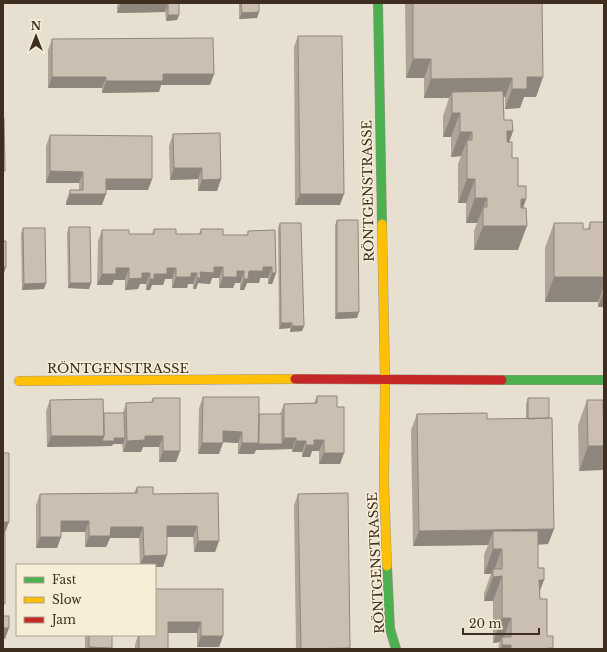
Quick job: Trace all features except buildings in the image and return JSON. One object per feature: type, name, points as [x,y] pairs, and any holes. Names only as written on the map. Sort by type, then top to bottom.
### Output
[{"type":"street","name":"RÖNTGENSTRASSE","points":[[378,3],[385,379],[384,483],[390,629],[396,649]]},
{"type":"street","name":"RÖNTGENSTRASSE","points":[[19,381],[385,379],[604,380]]},
{"type":"traffic: fast","points":[[378,3],[382,224]]},
{"type":"traffic: fast","points":[[502,380],[604,380]]},
{"type":"traffic: fast","points":[[387,566],[390,629],[396,649]]},
{"type":"traffic: slow","points":[[382,224],[385,379],[384,483],[387,566]]},
{"type":"traffic: slow","points":[[19,381],[295,379]]},
{"type":"traffic: jam","points":[[295,379],[502,380]]}]
